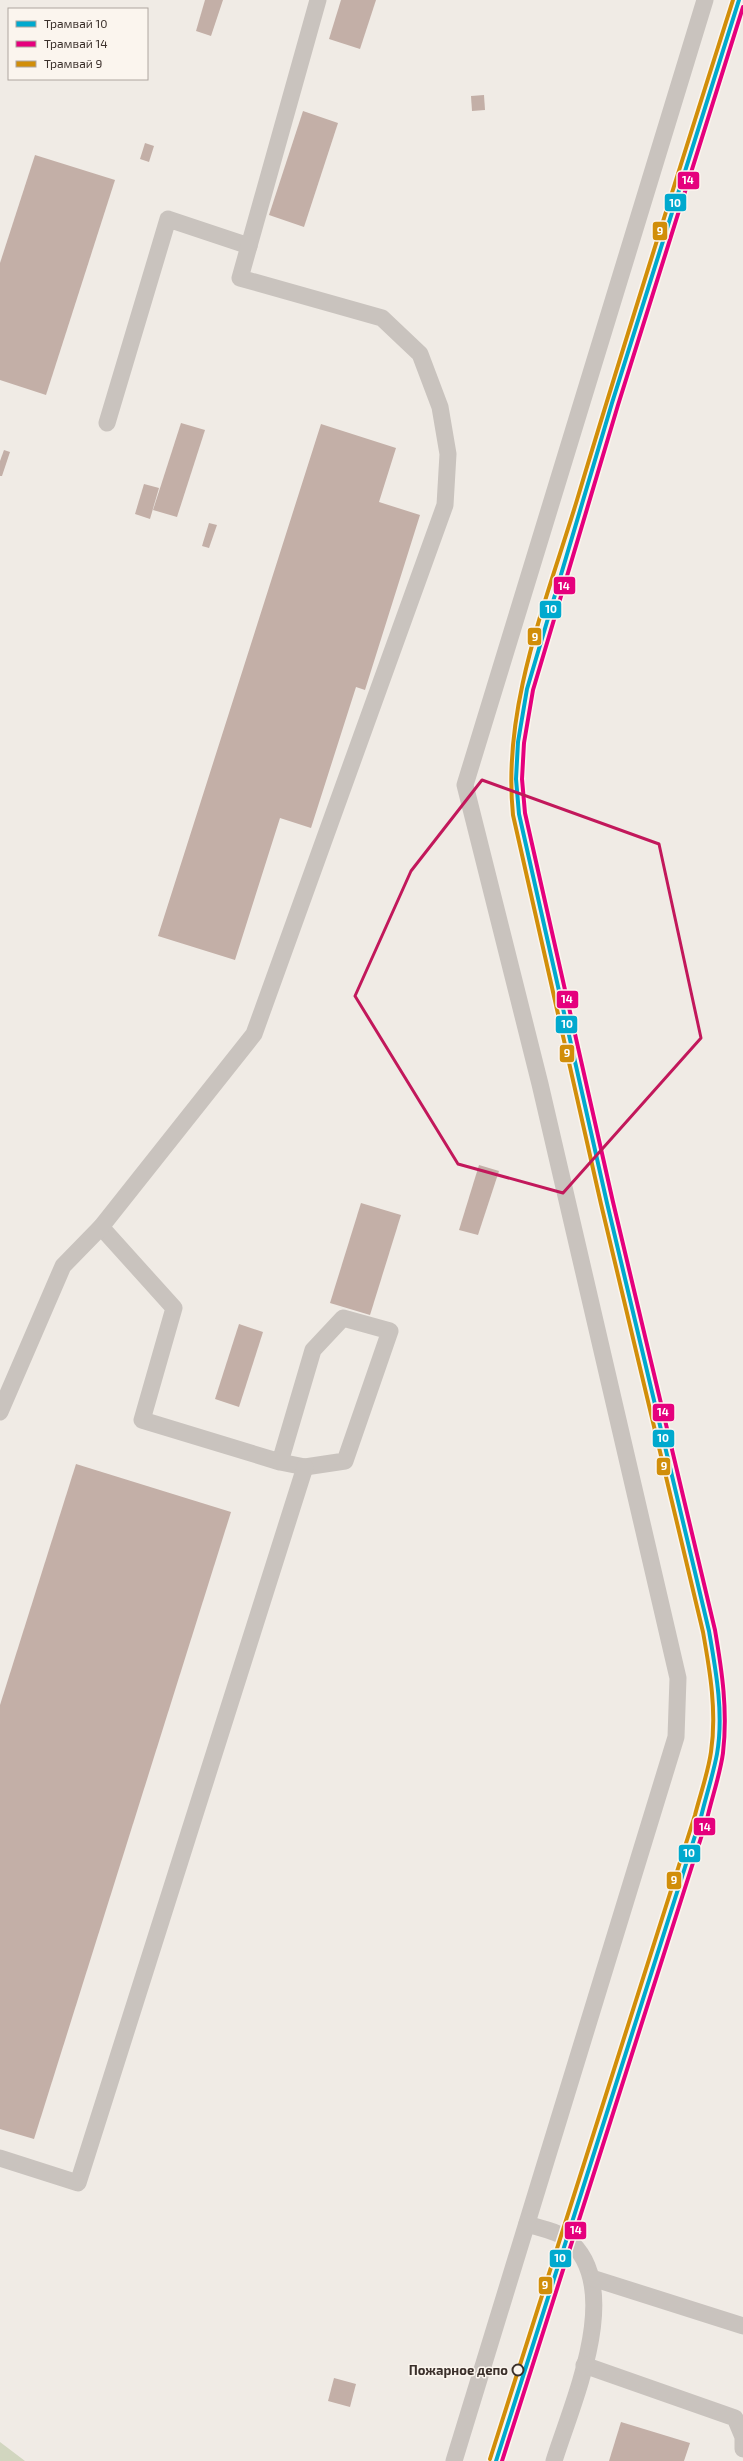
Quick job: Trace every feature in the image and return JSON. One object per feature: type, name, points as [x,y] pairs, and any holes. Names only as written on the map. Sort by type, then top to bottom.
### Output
[{"type":"street","points":[[0,1412],[63,1266],[101,1226],[254,1034],[445,505],[448,454],[442,413],[420,354],[382,318],[240,278],[318,0]]},
{"type":"street","points":[[454,2461],[676,1737],[678,1678],[540,1084],[465,785],[705,0]]},
{"type":"street","points":[[107,423],[168,219],[250,246]]},
{"type":"street","points":[[101,1226],[174,1308],[142,1420],[280,1462],[305,1467],[345,1461],[390,1331],[343,1318],[313,1350],[280,1462]]},
{"type":"street","points":[[0,2158],[78,2183],[305,1467]]},
{"type":"street","points":[[527,2224],[566,2238],[581,2256],[592,2278],[594,2321],[584,2365],[554,2461]]},
{"type":"street","points":[[592,2278],[743,2326]]},
{"type":"street","points":[[584,2365],[735,2418],[743,2437],[743,2449]]},
{"type":"highlighted area","points":[[482,780],[659,844],[701,1038],[563,1193],[458,1164],[355,996],[411,871]]},
{"type":"green space","points":[[0,2442],[25,2461],[0,2461]]},
{"type":"building","points":[[205,0],[223,0],[211,36],[196,31]]},
{"type":"building","points":[[341,0],[376,0],[360,49],[329,39]]},
{"type":"building","points":[[484,95],[485,110],[472,111],[471,96]]},
{"type":"building","points":[[303,111],[338,123],[304,227],[269,215]]},
{"type":"building","points":[[145,143],[154,146],[149,162],[140,159]]},
{"type":"building","points":[[35,155],[115,180],[46,395],[0,380],[0,263]]},
{"type":"building","points":[[181,423],[205,430],[177,517],[153,510]]},
{"type":"building","points":[[321,424],[396,448],[379,502],[420,515],[365,690],[356,687],[311,828],[280,818],[235,960],[158,936]]},
{"type":"building","points":[[4,450],[10,452],[2,476],[0,476],[0,461]]},
{"type":"building","points":[[144,484],[159,488],[150,519],[135,514]]},
{"type":"building","points":[[209,523],[217,525],[209,548],[202,546]]},
{"type":"building","points":[[479,1165],[499,1171],[478,1235],[459,1230]]},
{"type":"building","points":[[361,1203],[401,1215],[370,1315],[330,1303]]},
{"type":"building","points":[[239,1324],[263,1332],[239,1407],[215,1399]]},
{"type":"building","points":[[76,1464],[231,1512],[34,2139],[0,2129],[0,1705]]},
{"type":"building","points":[[334,2378],[356,2384],[350,2407],[328,2401]]},
{"type":"building","points":[[621,2422],[690,2443],[684,2461],[609,2461]]},
{"type":"tram line","name":"9","points":[[490,2459],[695,1815],[708,1768],[713,1737],[712,1692],[703,1632],[601,1204],[513,815],[511,775],[514,735],[520,695],[540,616],[733,0]]},
{"type":"tram line","name":"10","points":[[496,2461],[701,1817],[717,1754],[719,1739],[720,1724],[718,1692],[709,1631],[607,1203],[519,814],[516,779],[518,742],[527,689],[612,403],[739,0]]},
{"type":"tram line","name":"14","points":[[502,2461],[707,1819],[723,1753],[725,1706],[715,1630],[613,1202],[525,813],[522,779],[524,743],[533,690],[618,405],[743,7]]},
{"type":"place","name":"Пожарное депо","points":[[518,2370]]}]
